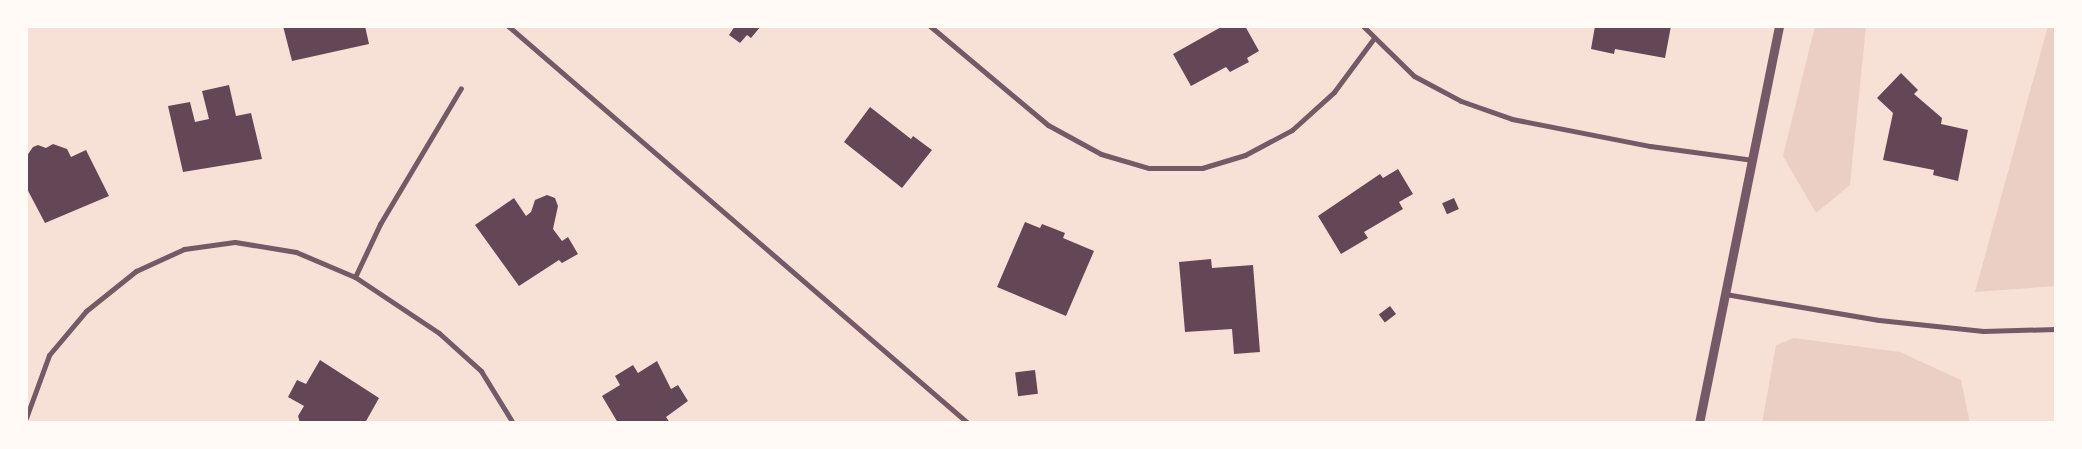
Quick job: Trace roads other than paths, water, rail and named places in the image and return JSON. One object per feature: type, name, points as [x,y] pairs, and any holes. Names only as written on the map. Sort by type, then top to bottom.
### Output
[{"type":"street","points":[[508,26],[968,423]]},
{"type":"street","points":[[930,26],[1048,125],[1101,154],[1149,168],[1202,168],[1245,155],[1292,130],[1334,92],[1374,38]]},
{"type":"street","points":[[1363,26],[1414,76],[1461,101],[1512,119],[1650,146],[1752,160]]},
{"type":"street","points":[[1699,423],[1779,26]]},
{"type":"street","points":[[355,277],[380,224],[461,88]]},
{"type":"street","points":[[26,418],[49,355],[86,311],[136,271],[184,249],[244,243],[296,252],[355,277],[439,333],[474,364],[513,423]]},
{"type":"street","points":[[1725,294],[1879,320],[1983,331],[2056,329]]}]
